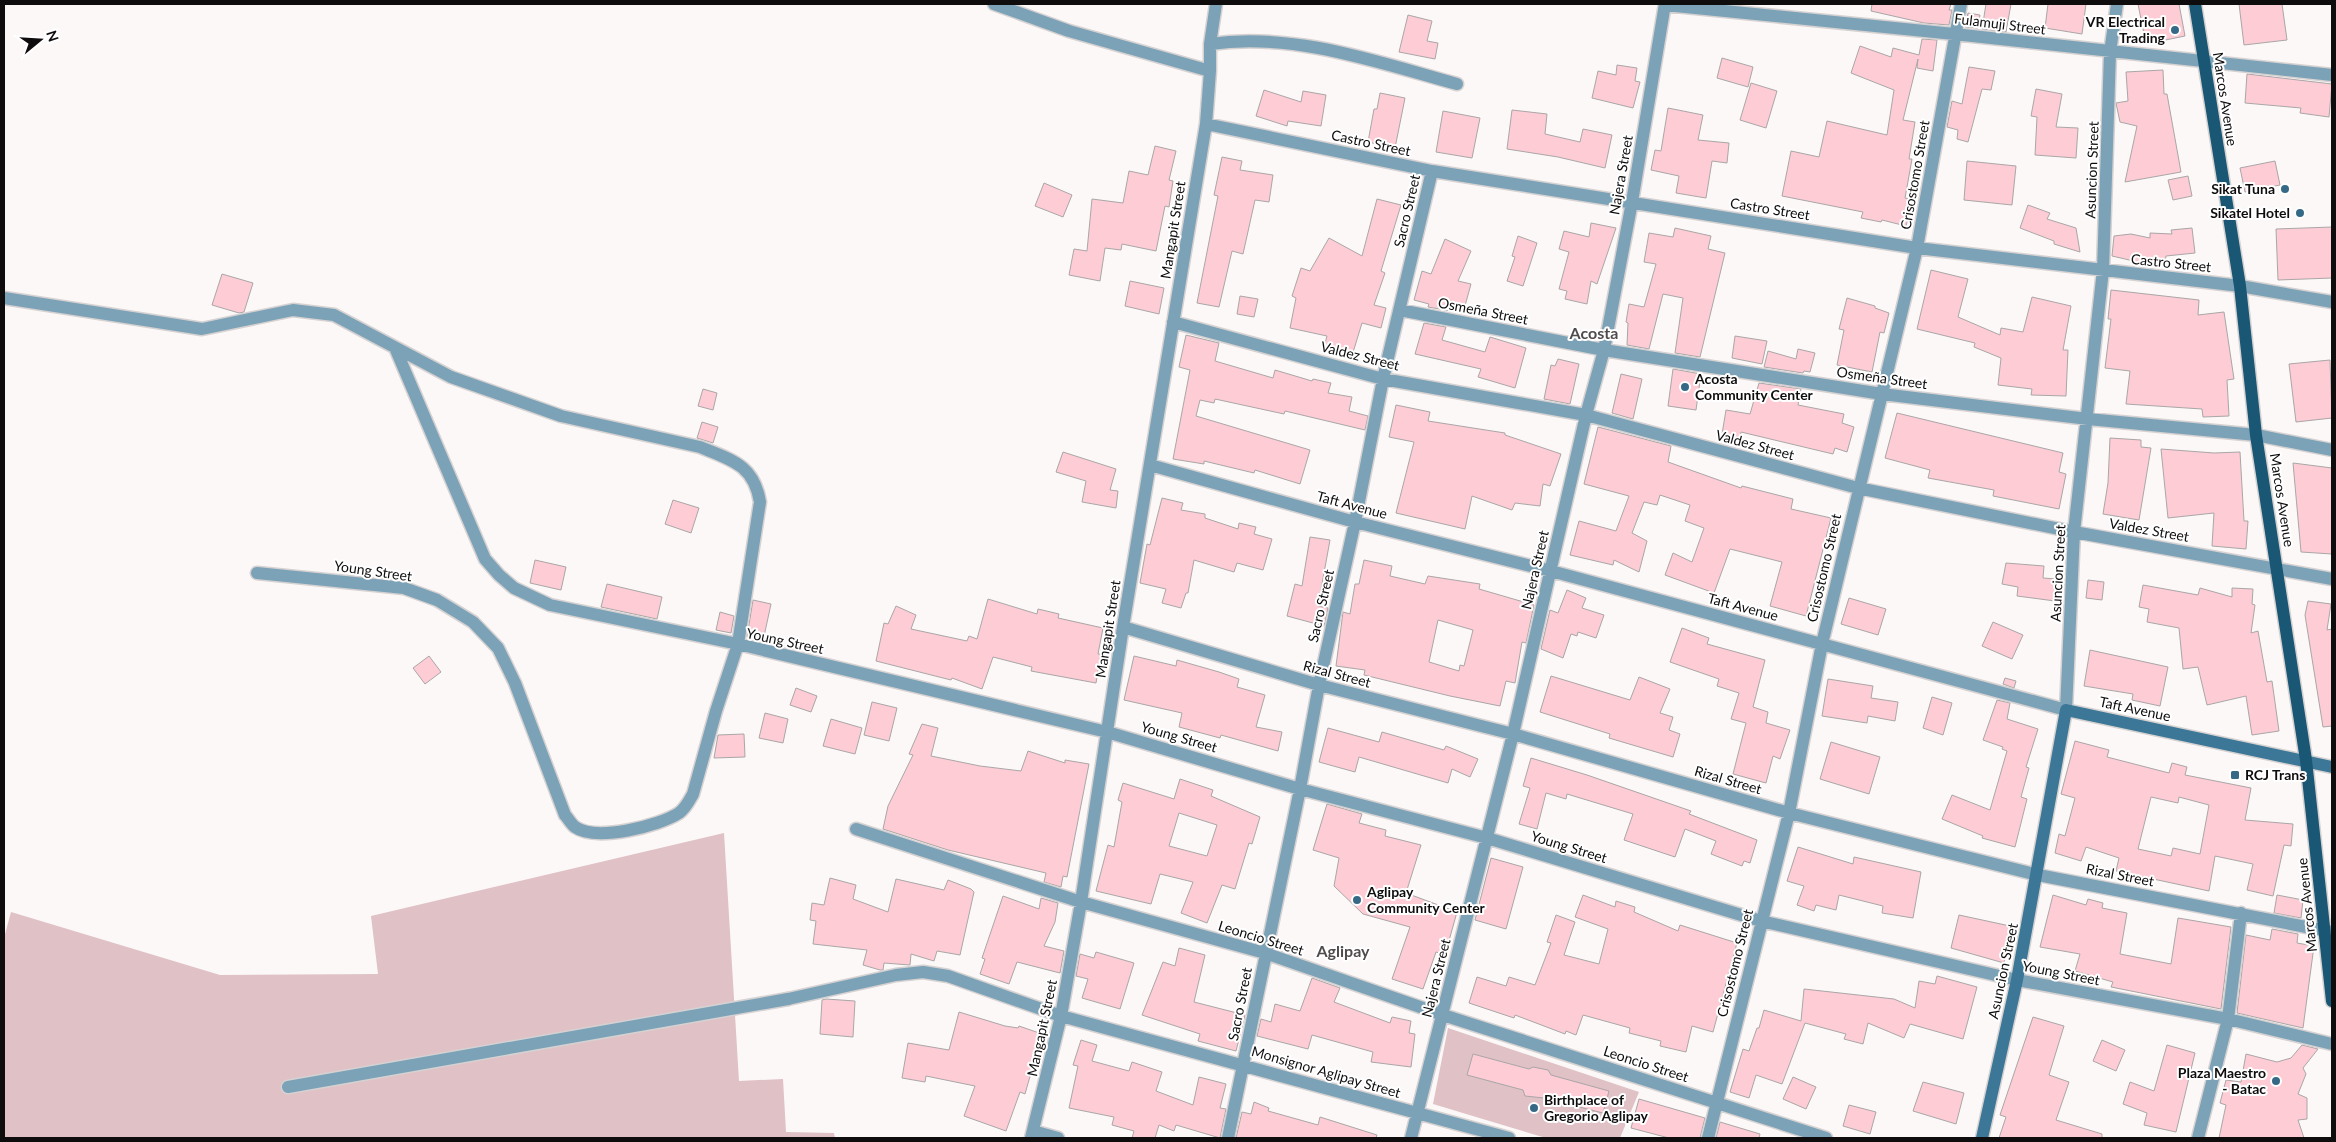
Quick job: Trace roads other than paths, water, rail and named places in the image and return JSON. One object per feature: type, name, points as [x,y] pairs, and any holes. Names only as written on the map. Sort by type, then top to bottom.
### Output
[{"type":"main road","name":"Marcos Avenue","points":[[2196,4],[2240,286],[2256,435],[2306,760],[2328,931],[2332,1001]]},
{"type":"street","points":[[994,4],[1069,31],[1210,71]]},
{"type":"street","name":"Mangapit Street","points":[[1032,1135],[1062,1016],[1081,902],[1123,627],[1206,124],[1210,44],[1216,4]]},
{"type":"street","name":"Fulamuji Street","points":[[1665,4],[2332,76]]},
{"type":"street","name":"Najera Street","points":[[1411,1138],[1513,734],[1586,416],[1604,350],[1632,202],[1665,4]]},
{"type":"street","name":"Crisostomo Street","points":[[1708,1138],[1789,813],[1822,644],[1917,248],[1954,34],[1961,4]]},
{"type":"street","name":"Asuncion Street","points":[[1982,1138],[2038,875],[2066,710],[2074,532],[2103,270],[2110,52],[2117,4]]},
{"type":"street","points":[[1210,44],[1238,40],[1272,40],[1350,54],[1457,84]]},
{"type":"street","name":"Castro Street","points":[[1206,124],[1432,171],[1917,248],[2240,286],[2332,302]]},
{"type":"street","name":"Sacro Street","points":[[1228,1138],[1300,789],[1319,685],[1355,522],[1382,379],[1432,171]]},
{"type":"street","points":[[4,298],[202,329],[293,310],[334,315],[363,329],[396,350],[451,377],[561,416],[700,447],[743,467],[757,485],[760,502],[738,644],[550,605],[514,588],[506,582],[485,559],[396,350]]},
{"type":"street","name":"Osmeña Street","points":[[1400,310],[1604,350],[1882,394],[2088,419],[2256,435],[2332,450]]},
{"type":"street","name":"Valdez Street","points":[[1173,322],[1382,379],[1586,416],[1858,488],[2074,532],[2332,579]]},
{"type":"street","name":"Taft Avenue","points":[[1150,465],[1355,522],[1551,571],[2066,710],[2332,766]]},
{"type":"street","name":"Young Street","points":[[257,573],[404,588],[437,600],[473,622],[498,648],[507,666],[565,815],[574,827],[592,833],[623,831],[667,818],[680,812],[687,804],[693,794],[716,711],[738,644],[1107,732],[1300,789],[1487,838],[1761,921],[2017,980],[2228,1019],[2332,1044]]},
{"type":"street","name":"Rizal Street","points":[[1123,627],[1319,685],[1513,734],[1789,813],[2038,875],[2328,931]]},
{"type":"street","name":"Leoncio Street","points":[[856,829],[1081,902],[1266,953],[1443,1015],[1826,1138]]},
{"type":"street","points":[[2198,1138],[2228,1019],[2241,913]]},
{"type":"street","name":"Monsignor Aglipay Street","points":[[288,1087],[788,998],[872,980],[923,972],[948,976],[1062,1016],[1509,1138]]},
{"type":"street","points":[[1032,1135],[1058,1138]]},
{"type":"place","name":"VR Electrical Trading","points":[[2175,30]]},
{"type":"place","name":"Sikat Tuna","points":[[2285,189]]},
{"type":"place","name":"Sikatel Hotel","points":[[2300,213]]},
{"type":"place","name":"Acosta Community Center","points":[[1685,387]]},
{"type":"place","name":"RCJ Trans","points":[[2235,775]]},
{"type":"place","name":"Aglipay Community Center","points":[[1357,900]]},
{"type":"place","name":"Plaza Maestro - Batac","points":[[2276,1081]]},
{"type":"place","name":"Birthplace of Gregorio Aglipay","points":[[1534,1108]]},
{"type":"district","name":"Acosta","points":[[1594,333]]},
{"type":"district","name":"Aglipay","points":[[1343,951]]}]
